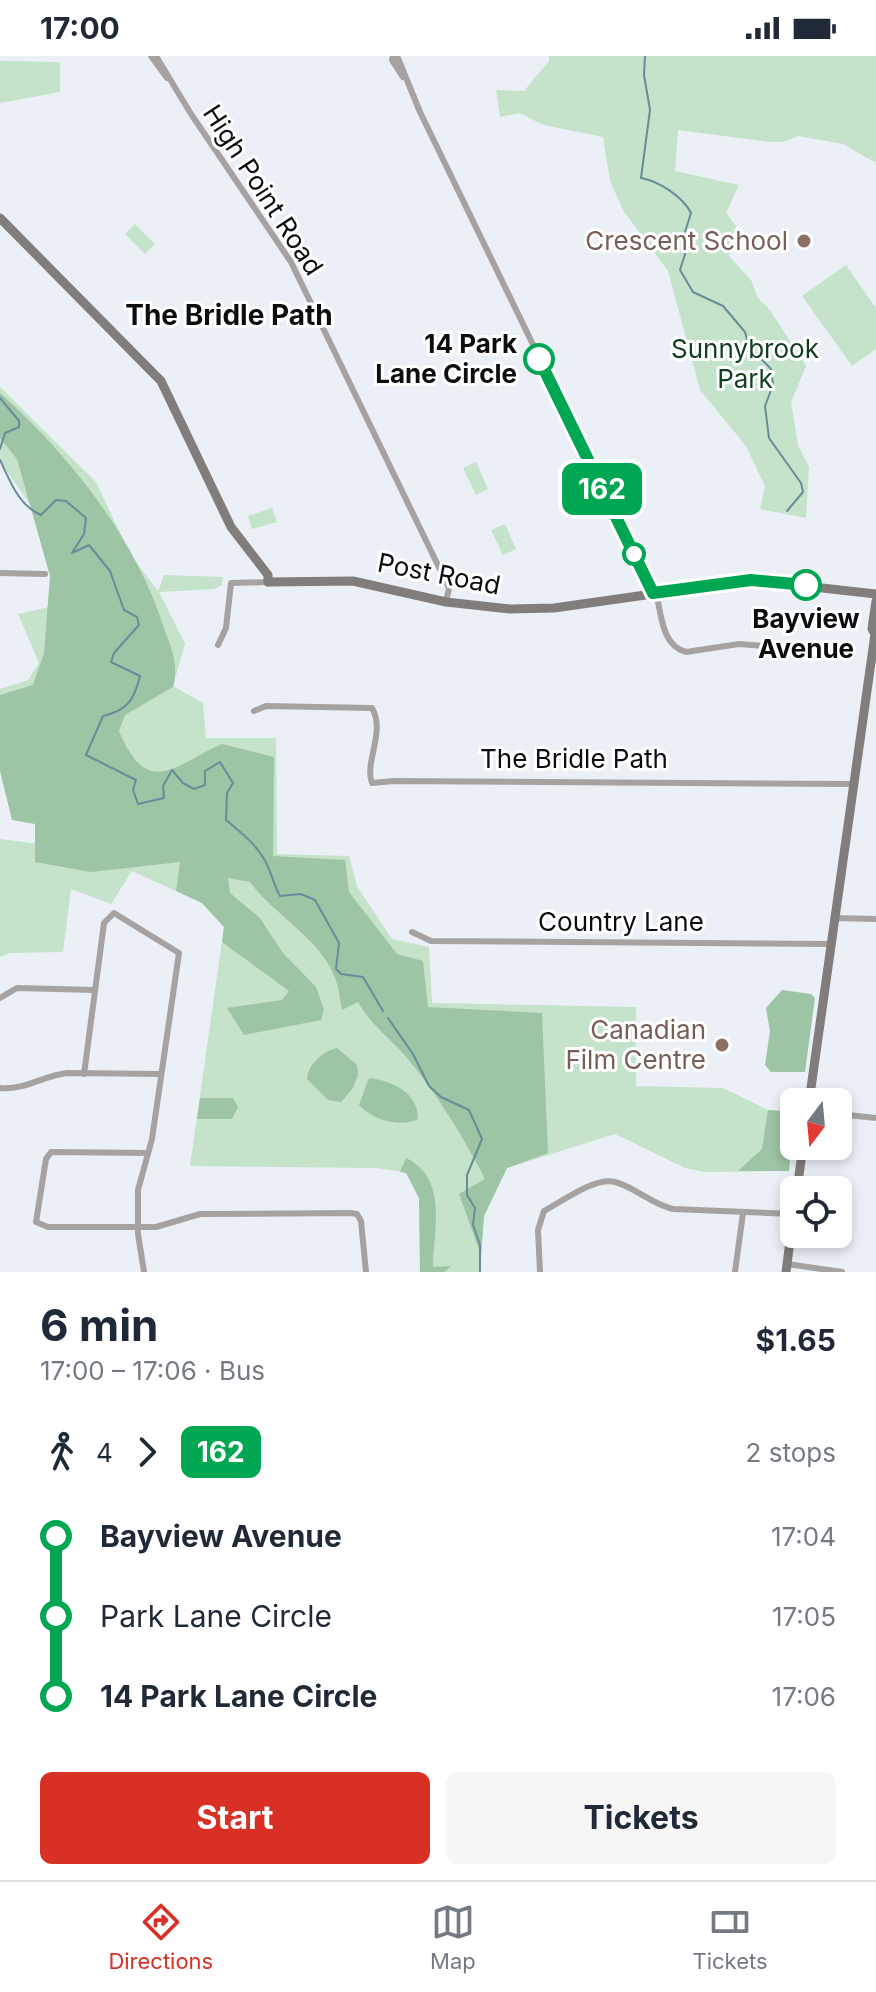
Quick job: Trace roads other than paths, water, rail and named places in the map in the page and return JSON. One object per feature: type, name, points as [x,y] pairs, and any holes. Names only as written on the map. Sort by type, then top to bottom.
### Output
[{"type":"street","name":"High Point Road","points":[[154,56],[291,262],[446,586],[446,600]]},
{"type":"street","points":[[394,56],[392,60],[404,78],[653,593],[666,634],[680,651],[739,644],[803,649]]},
{"type":"street","points":[[0,218],[161,381],[219,507],[259,567],[261,577],[268,582]]},
{"type":"street","points":[[0,573],[45,574]]},
{"type":"street","name":"Post Road","points":[[218,645],[226,628],[231,583],[353,581],[509,609],[554,608],[751,580],[876,594]]},
{"type":"street","points":[[811,1088],[875,633],[872,629],[876,601]]},
{"type":"street","name":"The Bridle Path","points":[[254,711],[266,706],[372,708],[376,715],[376,744],[369,776],[372,783],[380,784],[394,781],[853,784]]},
{"type":"street","points":[[84,1074],[104,923],[110,915],[119,915],[177,950],[178,958],[148,1153],[139,1181],[137,1226],[144,1272]]},
{"type":"street","points":[[835,918],[876,919]]},
{"type":"street","name":"Country Lane","points":[[412,932],[431,941],[831,944]]},
{"type":"street","points":[[0,998],[17,988],[95,990]]},
{"type":"street","points":[[0,1088],[33,1086],[51,1075],[161,1074]]},
{"type":"street","points":[[852,1115],[876,1118]]},
{"type":"street","points":[[148,1153],[123,1150],[51,1152],[46,1159],[35,1217],[43,1227],[166,1225],[200,1214],[357,1214],[366,1272]]},
{"type":"street","points":[[540,1272],[538,1230],[544,1211],[603,1182],[618,1183],[654,1204],[673,1209],[780,1212]]},
{"type":"street","points":[[735,1272],[743,1213]]},
{"type":"street","points":[[789,1248],[786,1268],[842,1272]]},
{"type":"waterway","points":[[645,56],[644,75],[650,110],[641,178],[670,191],[687,207],[691,213],[684,235],[686,251],[680,270],[693,292],[723,306],[745,332],[749,346],[771,369],[773,385],[765,406],[769,438],[801,483],[803,492],[787,511]]},
{"type":"waterway","points":[[0,398],[19,421],[19,427],[5,433],[0,449]]},
{"type":"waterway","points":[[0,460],[16,492],[33,511],[41,515],[56,500],[66,501],[86,518],[84,534],[72,553],[89,545],[110,571],[124,610],[137,617],[139,625],[114,653],[111,662],[140,676],[135,692],[124,707],[103,716],[86,755],[136,780],[133,790],[138,804],[164,798],[163,786],[172,770],[183,783],[194,789],[205,785],[205,771],[220,762],[233,783],[227,793],[226,820],[260,853],[280,896],[301,894],[315,900],[339,943],[336,969],[341,974],[363,977],[383,1011]]},
{"type":"waterway","points":[[388,1018],[413,1054],[429,1086],[441,1097],[469,1110],[482,1139],[467,1175],[467,1195],[475,1208],[473,1225],[480,1245],[480,1272]]},
{"type":"place","name":"Crescent School","points":[[804,241]]},
{"type":"place","name":"14 Park Lane Circle","points":[[539,359]]},
{"type":"place","name":"Bayview Avenue","points":[[806,585]]},
{"type":"place","name":"Canadian Film Centre","points":[[722,1045]]},
{"type":"district","name":"The Bridle Path","points":[[229,315]]},
{"type":"park label","name":"Sunnybrook Park","points":[[745,364]]}]
